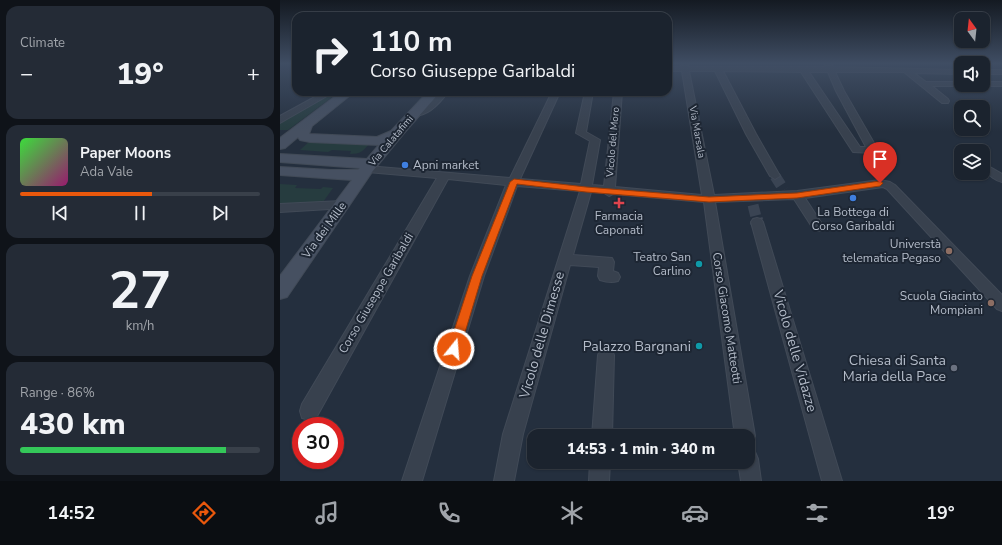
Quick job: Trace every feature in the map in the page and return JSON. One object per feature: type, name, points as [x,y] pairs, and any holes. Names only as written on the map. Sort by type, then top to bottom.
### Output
[{"type":"main road","points":[[280,145],[343,96]]},
{"type":"main road","name":"Via Calatafimi","points":[[367,169],[430,96]]},
{"type":"main road","points":[[306,125],[302,134],[305,137],[310,138],[379,141],[396,134]]},
{"type":"main road","points":[[280,158],[367,169]]},
{"type":"main road","points":[[280,171],[331,175],[367,169]]},
{"type":"main road","name":"Via dei Mille","points":[[280,291],[367,169]]},
{"type":"street","name":"Via Marsala","points":[[689,86],[709,199]]},
{"type":"street","points":[[726,86],[775,176]]},
{"type":"street","points":[[815,86],[857,150],[873,150],[838,86]]},
{"type":"street","points":[[927,86],[945,101]]},
{"type":"street","points":[[280,120],[323,96]]},
{"type":"street","name":"Via Calatafimi","points":[[414,113],[429,108],[440,96]]},
{"type":"street","points":[[412,481],[477,276],[514,182],[554,96]]},
{"type":"street","name":"Vicolo delle Dimesse","points":[[504,481],[513,434],[586,190],[595,140],[581,133],[588,96]]},
{"type":"street","name":"Vicolo del Moro","points":[[609,192],[618,96]]},
{"type":"street","points":[[367,169],[609,192],[752,202],[789,194],[880,183],[886,184],[911,208],[1002,305]]},
{"type":"street","points":[[990,170],[1002,179]]},
{"type":"street","name":"Corso Giuseppe Garibaldi","points":[[309,411],[444,176]]},
{"type":"street","points":[[789,194],[818,227]]},
{"type":"street","name":"Corso Giacomo Matteotti","points":[[709,199],[743,429]]},
{"type":"street","points":[[280,208],[342,205]]},
{"type":"street","name":"Vicolo delle Vidazze","points":[[757,222],[832,481]]},
{"type":"street","points":[[564,260],[607,262],[605,276],[613,276]]},
{"type":"street","points":[[602,429],[606,354]]},
{"type":"street","points":[[599,481],[600,469]]},
{"type":"street","points":[[749,469],[751,481]]},
{"type":"green space","points":[[328,96],[334,96],[288,130],[280,130],[280,123]]},
{"type":"green space","points":[[311,140],[370,143],[362,152],[354,154],[350,154],[351,151],[332,150],[328,152],[300,150]]},
{"type":"green space","points":[[280,184],[297,185],[295,188],[333,188],[323,202],[280,204]]},
{"type":"tunnel","points":[[775,176],[784,190]]},
{"type":"tunnel","points":[[753,205],[757,221]]},
{"type":"place","name":"Apni market","points":[[405,165]]},
{"type":"place","name":"La Bottega di Corso Garibaldi","points":[[853,198]]},
{"type":"place","name":"Farmacia Caponati","points":[[619,203]]},
{"type":"place","name":"Universtà telematica Pegaso","points":[[949,251]]},
{"type":"place","name":"Teatro San Carlino","points":[[699,264]]},
{"type":"place","name":"Scuola Giacinto Mompiani","points":[[991,303]]},
{"type":"place","name":"Palazzo Bargnani","points":[[699,346]]},
{"type":"place","name":"Chiesa di Santa Maria della Pace","points":[[954,368]]},
{"type":"route","points":[[454,349],[477,276],[511,186],[514,182],[586,190],[709,199],[797,195],[880,183]]}]
